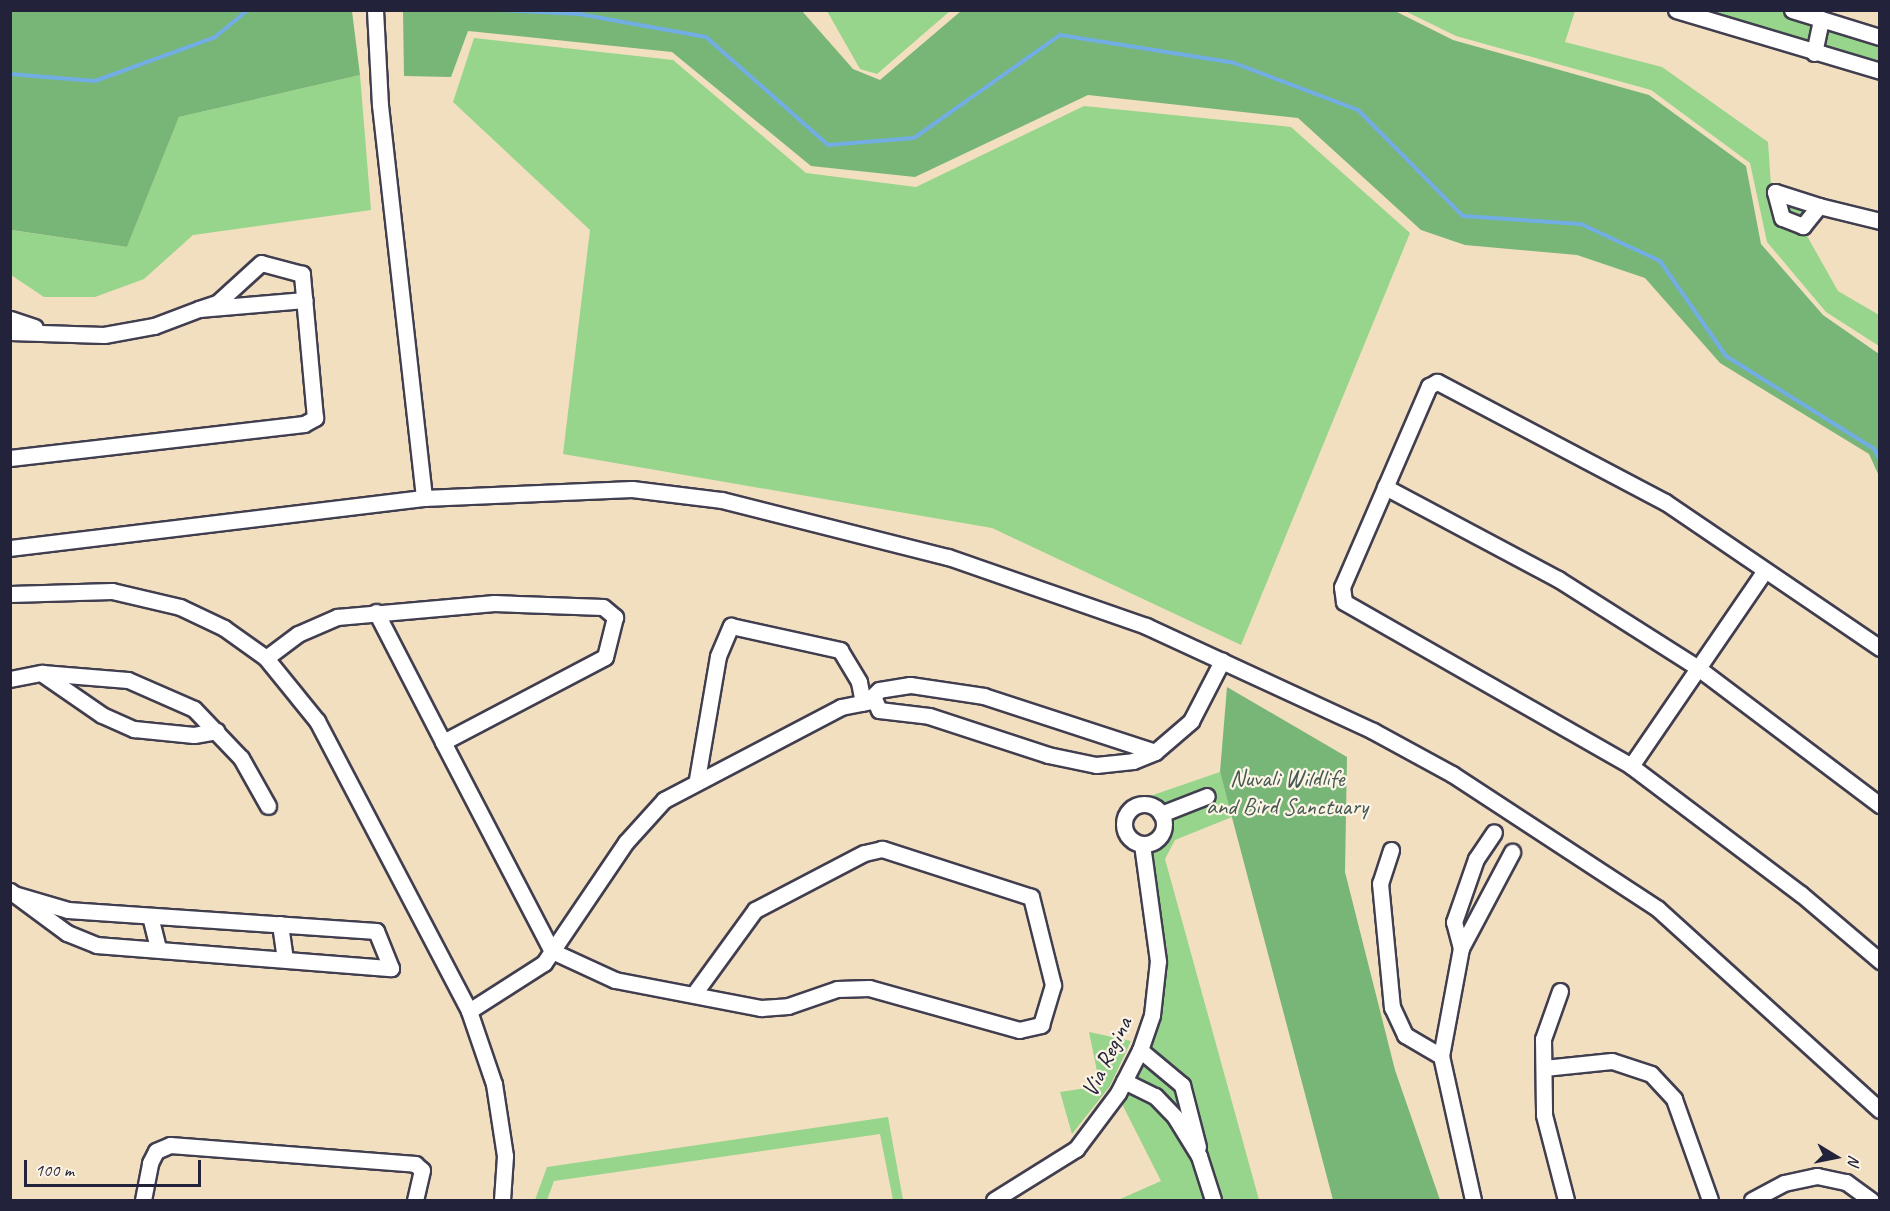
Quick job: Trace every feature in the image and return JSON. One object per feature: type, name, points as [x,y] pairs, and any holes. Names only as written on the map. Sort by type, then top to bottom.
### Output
[{"type":"street","points":[[375,10],[380,105],[424,498]]},
{"type":"street","points":[[1676,10],[1708,15],[1814,54],[1880,71]]},
{"type":"street","points":[[1792,10],[1880,37]]},
{"type":"street","points":[[1814,54],[1821,19]]},
{"type":"street","points":[[1819,206],[1880,221]]},
{"type":"street","points":[[10,332],[104,335],[154,326],[217,303],[261,263],[302,274],[318,411],[304,424],[10,458]]},
{"type":"street","points":[[199,309],[305,300]]},
{"type":"street","points":[[10,319],[55,332]]},
{"type":"street","points":[[1880,648],[1665,502],[1437,382],[1429,386],[1342,587],[1344,602],[1631,766],[1880,961]]},
{"type":"street","points":[[1385,487],[1558,579],[1698,668],[1880,805]]},
{"type":"street","points":[[10,548],[424,498],[632,489],[722,500],[1015,578],[1146,626],[1373,730],[1563,843],[1658,909],[1880,1110]]},
{"type":"street","points":[[1631,766],[1765,570]]},
{"type":"street","points":[[10,594],[112,591],[180,607],[224,628],[266,658],[317,721],[469,1011],[494,1084],[505,1156],[502,1200]]},
{"type":"street","points":[[266,658],[298,634],[337,617],[376,612],[494,603],[603,607],[615,617],[605,657],[443,742]]},
{"type":"street","points":[[376,612],[552,951],[615,980],[761,1008],[788,1006],[837,989],[890,990],[1031,1031],[1041,1025],[1053,986],[1031,897],[882,849],[864,853],[755,910],[694,994]]},
{"type":"street","points":[[697,779],[718,656],[730,626],[840,650],[860,682],[868,702],[879,710],[929,716],[1096,765],[1133,762],[1155,752],[1191,721],[1222,661]]},
{"type":"street","points":[[10,679],[42,674],[128,680],[194,709],[241,758],[268,806]]},
{"type":"street","points":[[42,674],[102,715],[134,729],[194,735],[217,731]]},
{"type":"street","points":[[469,1011],[528,978],[552,951],[655,807],[697,779],[841,707],[868,702],[879,690],[910,685],[984,696],[1155,752]]},
{"type":"street","points":[[1161,814],[1207,796]]},
{"type":"street","points":[[1144,804],[1161,814],[1159,838],[1142,844],[1126,833],[1127,813],[1144,804]]},
{"type":"street","points":[[1461,948],[1453,928],[1456,911],[1476,859],[1494,832]]},
{"type":"street","name":"Via Regina","points":[[994,1200],[1076,1149],[1124,1081],[1140,1050],[1152,1015],[1158,961],[1142,844]]},
{"type":"street","points":[[1391,850],[1380,883],[1392,1006],[1405,1035],[1441,1056]]},
{"type":"street","points":[[1473,1200],[1441,1056],[1461,948],[1512,852]]},
{"type":"street","points":[[12,892],[68,910],[376,931],[391,968],[158,948],[96,945],[68,933],[12,892]]},
{"type":"street","points":[[150,916],[158,948]]},
{"type":"street","points":[[280,924],[285,958]]},
{"type":"street","points":[[1560,991],[1543,1039],[1544,1115],[1566,1200]]},
{"type":"street","points":[[1140,1050],[1182,1085],[1195,1119],[1199,1156],[1213,1200]]},
{"type":"street","points":[[1544,1068],[1612,1061],[1651,1074],[1674,1099],[1710,1200]]},
{"type":"street","points":[[1124,1081],[1155,1096],[1199,1156]]},
{"type":"street","points":[[143,1200],[150,1162],[156,1151],[170,1145],[415,1164],[422,1170],[415,1200]]},
{"type":"street","points":[[1752,1200],[1784,1183],[1817,1176],[1846,1182],[1871,1200]]},
{"type":"green space","points":[[11,10],[352,11],[360,75],[179,117],[127,247],[11,230]]},
{"type":"green space","points":[[1779,10],[1815,22],[1810,48],[1712,17],[1713,11]]},
{"type":"green space","points":[[403,11],[802,11],[853,69],[880,80],[961,11],[1395,11],[1453,40],[1649,95],[1746,166],[1761,244],[1823,315],[1879,354],[1879,476],[1869,454],[1720,363],[1645,278],[1577,255],[1465,245],[1421,230],[1298,118],[1088,95],[915,177],[811,166],[672,52],[468,31],[451,77],[404,76]]},
{"type":"green space","points":[[827,11],[950,11],[877,74],[860,69]]},
{"type":"green space","points":[[1405,11],[1575,11],[1565,42],[1662,67],[1768,142],[1772,200],[1802,227],[1838,291],[1879,315],[1879,346],[1826,312],[1767,242],[1750,163],[1651,90],[1456,36]]},
{"type":"green space","points":[[1823,23],[1879,41],[1879,67],[1818,51]]},
{"type":"green space","points":[[474,38],[673,60],[806,173],[916,187],[1084,106],[1291,127],[1410,233],[1241,645],[992,528],[563,454],[590,230],[453,102]]},
{"type":"green space","points":[[360,75],[371,210],[193,235],[144,279],[95,297],[44,297],[11,275],[10,230],[127,247],[179,117]]},
{"type":"green space","points":[[1777,194],[1815,207],[1803,223],[1784,217]]},
{"type":"green space","name":"Nuvali Wildlife and Bird Sanctuary","points":[[1227,687],[1347,757],[1345,872],[1395,1070],[1440,1200],[1333,1200],[1220,772]]},
{"type":"green space","points":[[1220,772],[1232,817],[1175,840],[1165,859],[1259,1200],[1221,1200],[1192,1090],[1177,1069],[1146,1044],[1161,1003],[1167,949],[1148,845],[1167,812],[1150,796]]},
{"type":"green space","points":[[1089,1032],[1131,1041],[1110,1086],[1072,1134],[1060,1092],[1100,1086]]},
{"type":"green space","points":[[1143,1058],[1180,1089],[1195,1139],[1136,1075]]},
{"type":"green space","points":[[1129,1087],[1152,1101],[1183,1135],[1205,1200],[1118,1200],[1161,1181],[1121,1102]]},
{"type":"green space","points":[[888,1117],[903,1200],[893,1200],[880,1134],[554,1181],[547,1200],[535,1200],[547,1167]]},
{"type":"waterway","points":[[10,74],[95,81],[215,37],[248,10]]},
{"type":"waterway","points":[[502,10],[579,14],[706,37],[828,145],[914,138],[1060,35],[1234,63],[1358,110],[1463,216],[1581,224],[1660,261],[1726,356],[1874,449],[1880,461]]}]
